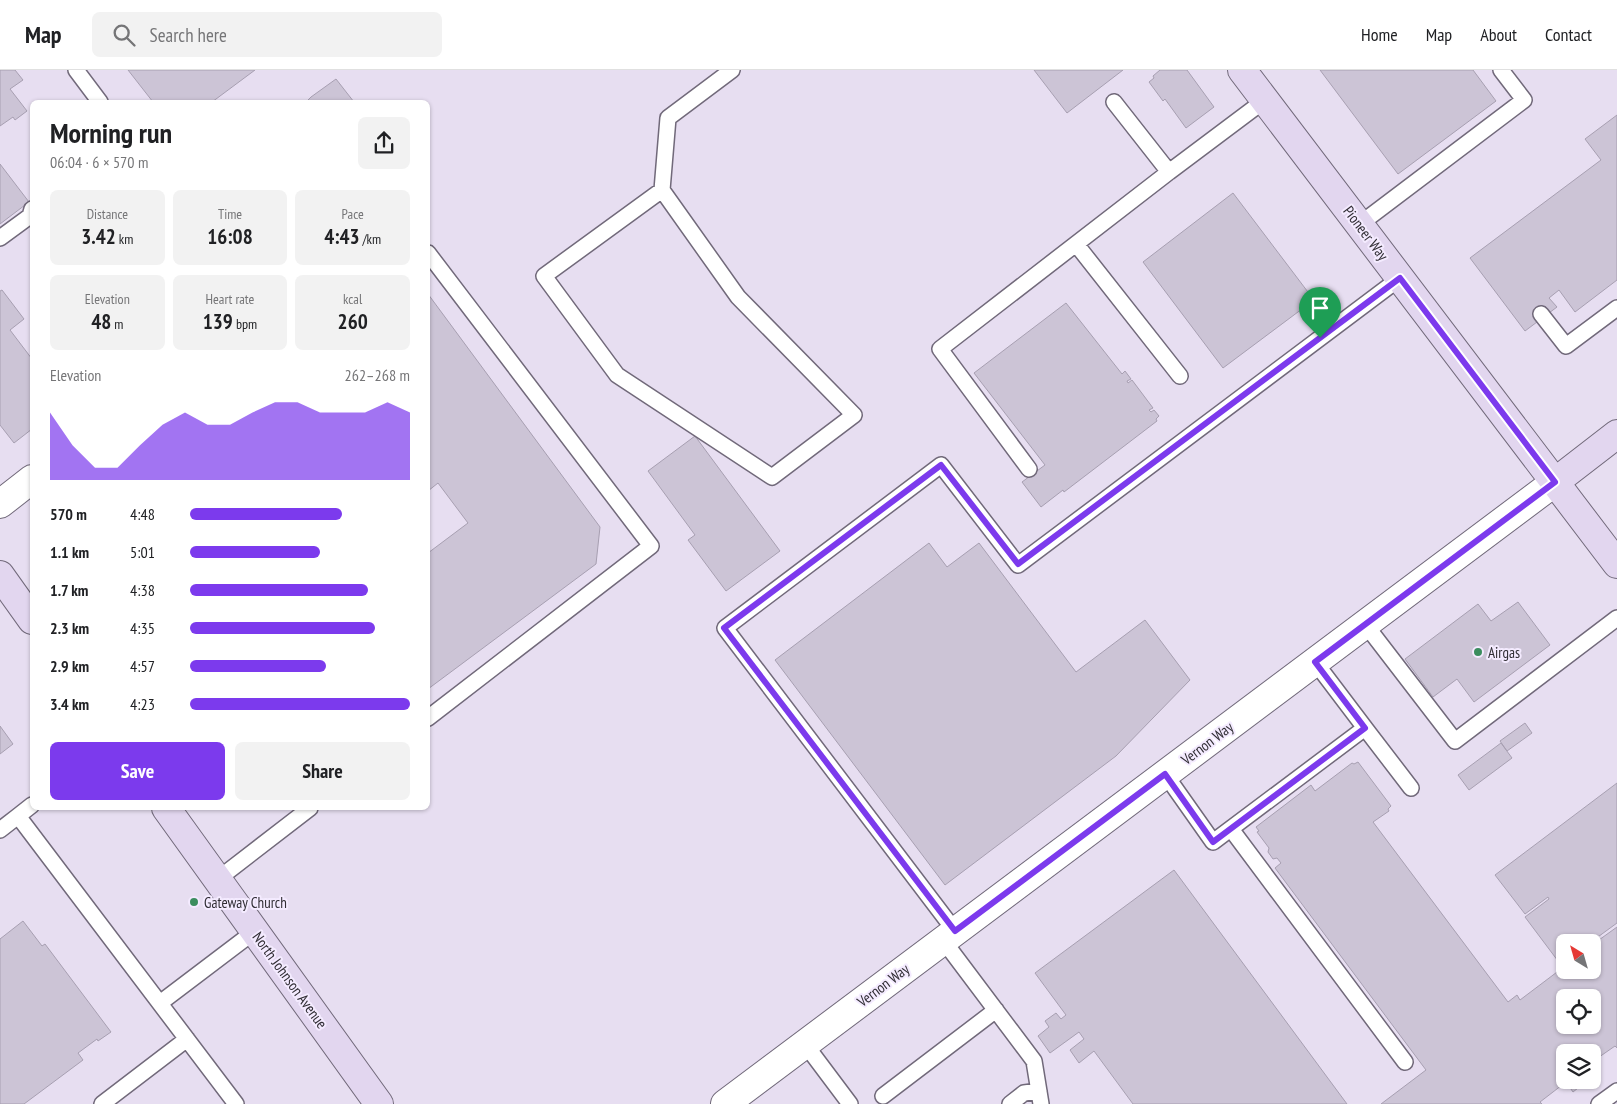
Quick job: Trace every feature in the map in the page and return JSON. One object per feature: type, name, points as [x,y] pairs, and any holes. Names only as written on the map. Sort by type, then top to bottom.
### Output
[{"type":"main road","name":"Pioneer Way","points":[[1242,70],[1617,564]]},
{"type":"main road","name":"Vernon Way","points":[[1555,482],[1617,434]]},
{"type":"main road","points":[[0,575],[30,617]]},
{"type":"main road","name":"North Johnson Avenue","points":[[167,810],[379,1104]]},
{"type":"street","points":[[0,504],[30,481]]},
{"type":"street","name":"Vernon Way","points":[[725,1104],[1555,482]]},
{"type":"lane","points":[[76,70],[98,100]]},
{"type":"lane","points":[[662,190],[544,276],[617,375],[772,477],[854,415],[738,297],[662,190],[668,118],[732,70]]},
{"type":"lane","points":[[1360,224],[1524,100],[1501,70]]},
{"type":"lane","points":[[1029,469],[940,349],[1264,100]]},
{"type":"lane","points":[[1114,102],[1169,172]]},
{"type":"lane","points":[[0,238],[30,216]]},
{"type":"lane","points":[[1076,244],[1180,376]]},
{"type":"lane","points":[[430,256],[651,546],[430,716]]},
{"type":"lane","points":[[1010,1104],[1024,1092],[1040,1097],[1034,1061],[996,1010],[949,936],[724,628],[941,465],[1018,564],[1400,278]]},
{"type":"lane","points":[[1541,314],[1566,346],[1617,308]]},
{"type":"lane","points":[[1365,624],[1455,741],[1617,618]]},
{"type":"lane","points":[[1315,662],[1411,788]]},
{"type":"lane","points":[[1165,774],[1213,842],[1365,728]]},
{"type":"lane","points":[[0,830],[30,807]]},
{"type":"lane","points":[[218,879],[307,810]]},
{"type":"lane","points":[[18,816],[236,1104]]},
{"type":"lane","points":[[1231,828],[1404,1062]]},
{"type":"lane","points":[[160,1003],[255,931]]},
{"type":"lane","points":[[883,1096],[996,1010]]},
{"type":"lane","points":[[102,1104],[187,1039]]},
{"type":"lane","points":[[805,1044],[850,1104]]},
{"type":"lane","points":[[1599,1104],[1617,1090]]},
{"type":"building","points":[[0,70],[15,70],[23,80],[10,89],[27,111],[15,120],[13,117],[0,126]]},
{"type":"building","points":[[128,70],[255,70],[215,100],[151,100]]},
{"type":"building","points":[[1034,70],[1123,70],[1067,113]]},
{"type":"building","points":[[1160,70],[1187,70],[1214,107],[1186,128],[1165,99],[1163,101],[1149,82]]},
{"type":"building","points":[[1320,70],[1473,70],[1496,101],[1398,174]]},
{"type":"building","points":[[336,79],[352,100],[308,100]]},
{"type":"building","points":[[1617,115],[1617,280],[1575,312],[1559,290],[1549,298],[1557,307],[1525,331],[1470,258],[1601,160],[1585,139]]},
{"type":"building","points":[[0,164],[29,202],[0,224]]},
{"type":"building","points":[[1233,193],[1314,300],[1223,368],[1143,262]]},
{"type":"building","points":[[2,290],[24,319],[10,330],[30,356],[30,431],[14,443],[0,425],[0,291]]},
{"type":"building","points":[[430,297],[600,527],[596,564],[430,688],[430,552],[468,523],[438,483],[430,489]]},
{"type":"building","points":[[1066,303],[1122,374],[1125,371],[1131,379],[1127,381],[1128,383],[1132,380],[1153,408],[1149,410],[1151,412],[1154,410],[1159,416],[1156,419],[1157,421],[1064,492],[1063,490],[1041,507],[1022,482],[1045,465],[974,373]]},
{"type":"building","points":[[695,436],[780,551],[726,591],[688,540],[695,535],[648,471]]},
{"type":"building","points":[[929,543],[947,567],[979,543],[1076,672],[1145,620],[1190,680],[1116,756],[945,885],[775,660]]},
{"type":"building","name":"Airgas","points":[[1518,602],[1550,645],[1474,702],[1457,679],[1433,697],[1405,659],[1478,604],[1491,621]]},
{"type":"building","points":[[1525,723],[1532,733],[1507,751],[1500,741]]},
{"type":"building","points":[[0,726],[13,744],[0,754]]},
{"type":"building","points":[[1501,743],[1512,758],[1469,790],[1458,775]]},
{"type":"building","points":[[1358,762],[1391,806],[1388,809],[1389,811],[1373,822],[1508,1002],[1517,995],[1520,1000],[1556,973],[1556,979],[1601,979],[1601,939],[1617,927],[1617,1048],[1615,1046],[1601,1056],[1601,1044],[1556,1044],[1557,1089],[1540,1102],[1542,1104],[1381,1104],[1426,1070],[1275,868],[1281,863],[1277,858],[1273,859],[1268,852],[1269,848],[1257,832],[1259,831],[1256,827],[1311,785],[1315,791],[1352,763]]},
{"type":"building","points":[[1617,783],[1617,923],[1601,935],[1556,934],[1556,958],[1525,917],[1549,899],[1548,897],[1525,914],[1495,875]]},
{"type":"building","points":[[1174,870],[1347,1104],[1133,1104],[1094,1051],[1079,1063],[1070,1050],[1084,1039],[1079,1032],[1050,1053],[1038,1036],[1049,1027],[1045,1021],[1056,1013],[1061,1019],[1066,1015],[1035,973]]},
{"type":"building","points":[[23,921],[42,946],[45,944],[111,1032],[98,1041],[97,1039],[78,1053],[83,1060],[24,1104],[0,1104],[0,939]]},
{"type":"place","name":"Airgas","points":[[1478,652]]},
{"type":"place","name":"Gateway Church","points":[[194,902]]},
{"type":"route","points":[[1400,278],[1555,482],[1315,662],[1365,728],[1213,842],[1165,774],[955,931],[724,628],[941,465],[1018,564],[1320,338],[1400,278]]}]
